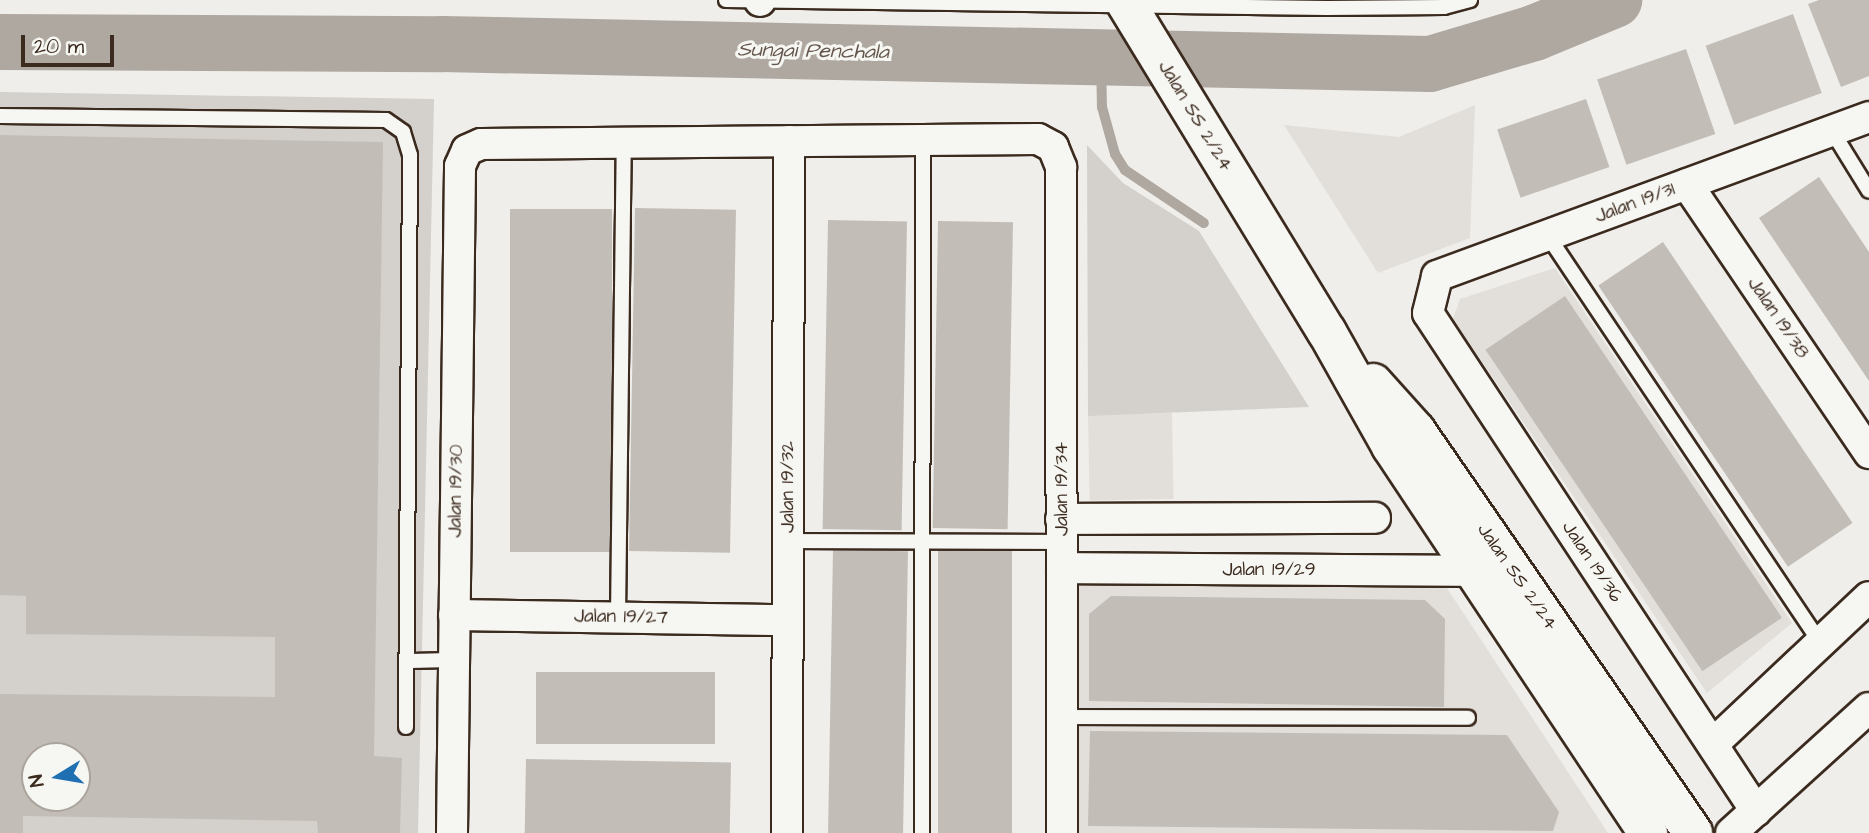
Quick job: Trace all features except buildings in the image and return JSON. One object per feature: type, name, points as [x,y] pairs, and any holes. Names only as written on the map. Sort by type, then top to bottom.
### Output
[{"type":"main road","name":"Jalan SS 2/24","points":[[1130,9],[1327,332],[1391,446],[1477,571],[1645,830]]},
{"type":"main road","name":"Jalan SS 2/24","points":[[1327,332],[1416,431],[1693,833]]},
{"type":"street","name":"Jalan 19/31","points":[[1428,313],[1437,276],[1869,117]]},
{"type":"street","points":[[624,142],[923,139]]},
{"type":"street","name":"Jalan 19/34","points":[[923,139],[1038,139],[1053,147],[1061,167],[1062,833]]},
{"type":"street","name":"Jalan 19/32","points":[[786,833],[789,141]]},
{"type":"street","name":"Jalan 19/30","points":[[452,833],[460,166],[467,150],[481,144],[624,142]]},
{"type":"street","name":"Jalan 19/38","points":[[1687,184],[1869,453]]},
{"type":"street","name":"Jalan 19/36","points":[[1428,313],[1756,811]]},
{"type":"street","points":[[1062,543],[1375,518]]},
{"type":"street","name":"Jalan 19/29","points":[[1062,543],[1477,571]]},
{"type":"street","points":[[1713,744],[1869,597]]},
{"type":"street","name":"Jalan 19/27","points":[[454,615],[788,620]]},
{"type":"street","points":[[1731,833],[1869,708]]},
{"type":"lane","points":[[726,0],[1130,9],[1324,4],[1444,7],[1470,0]]},
{"type":"lane","points":[[0,116],[386,120],[403,132],[410,155],[407,727]]},
{"type":"lane","points":[[1832,131],[1869,191]]},
{"type":"lane","points":[[922,833],[923,139]]},
{"type":"lane","points":[[618,617],[624,142]]},
{"type":"lane","points":[[1548,236],[1820,643]]},
{"type":"lane","points":[[788,541],[1062,543]]},
{"type":"lane","points":[[408,661],[453,660]]},
{"type":"lane","points":[[1061,717],[1468,718]]},
{"type":"shaded area","points":[[0,92],[434,99],[418,833],[0,833]]},
{"type":"shaded area","points":[[1475,105],[1470,238],[1378,273],[1284,125],[1399,137]]},
{"type":"shaded area","points":[[1087,145],[1123,183],[1199,231],[1309,407],[1088,416]]},
{"type":"shaded area","points":[[1555,268],[1792,623],[1707,693],[1453,319],[1460,299]]},
{"type":"shaded area","points":[[1172,413],[1174,499],[1090,500],[1088,414]]},
{"type":"shaded area","points":[[1078,581],[1443,582],[1608,833],[1078,833]]},
{"type":"waterway","name":"Sungai Penchala","points":[[0,42],[442,44],[1430,64],[1534,33],[1614,0]]},
{"type":"waterway","points":[[1101,57],[1102,107],[1115,154],[1125,170],[1204,223]]}]
